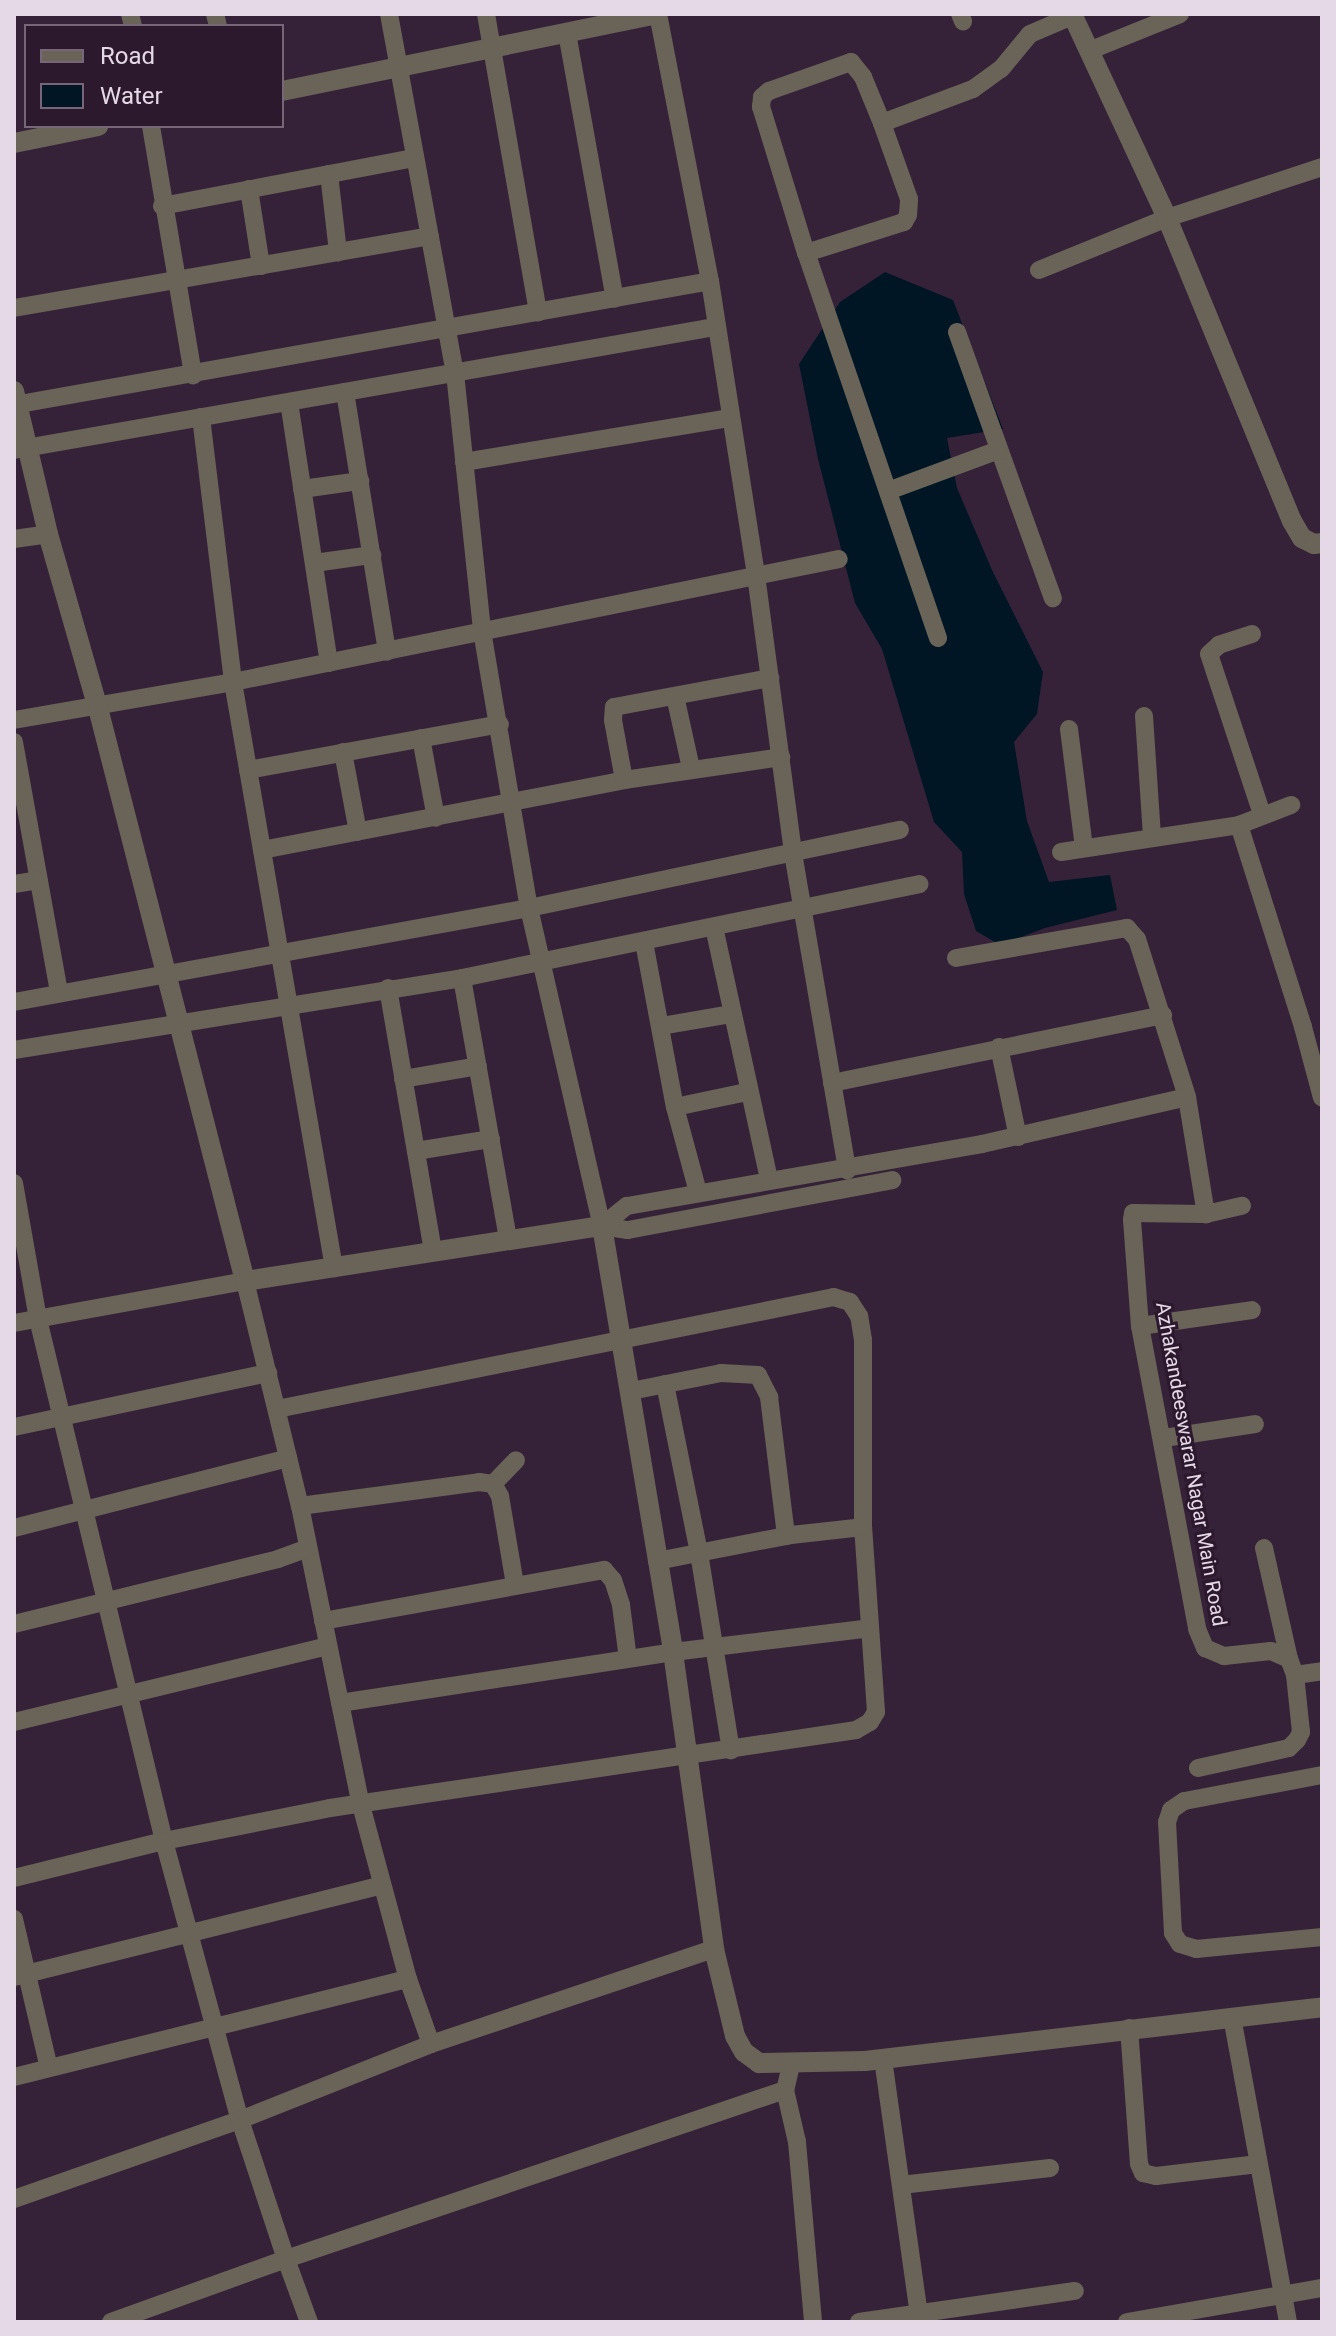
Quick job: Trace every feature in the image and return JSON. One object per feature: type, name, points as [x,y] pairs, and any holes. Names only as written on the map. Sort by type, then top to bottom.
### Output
[{"type":"street","points":[[389,14],[455,373],[482,631],[511,804],[529,908],[602,1226],[623,1339],[673,1652],[714,1949],[735,2036],[744,2052],[759,2063],[791,2065],[883,2059],[1322,2007]]},
{"type":"street","points":[[486,14],[538,313]]},
{"type":"street","points":[[284,91],[657,14],[710,281],[756,575],[793,853],[847,1170]]},
{"type":"street","points":[[1091,50],[1180,14]]},
{"type":"street","points":[[882,123],[973,89],[1001,69],[1030,34],[1072,15],[1167,218],[1292,521],[1302,538],[1314,544],[1322,543]]},
{"type":"street","points":[[567,33],[615,299]]},
{"type":"street","points":[[806,253],[904,222],[908,215],[909,199],[882,123],[863,77],[851,62],[769,91],[762,97],[761,107],[806,253],[938,638]]},
{"type":"street","points":[[14,143],[88,128]]},
{"type":"street","points":[[151,128],[162,206],[193,375]]},
{"type":"street","points":[[162,206],[414,158]]},
{"type":"street","points":[[1039,270],[1167,218],[1322,167]]},
{"type":"street","points":[[329,174],[338,252]]},
{"type":"street","points":[[249,189],[261,266]]},
{"type":"street","points":[[14,308],[430,236]]},
{"type":"street","points":[[431,2044],[408,1979],[361,1805],[277,1409],[98,708],[20,448],[15,400],[193,375],[710,281]]},
{"type":"street","points":[[20,448],[715,327]]},
{"type":"street","points":[[957,332],[1053,598]]},
{"type":"street","points":[[345,392],[387,652]]},
{"type":"street","points":[[289,402],[329,663]]},
{"type":"street","points":[[201,417],[233,682],[334,1268]]},
{"type":"street","points":[[464,462],[730,418]]},
{"type":"street","points":[[888,491],[999,450]]},
{"type":"street","points":[[302,489],[360,481]]},
{"type":"street","points":[[14,539],[48,534]]},
{"type":"street","points":[[314,563],[372,555]]},
{"type":"street","points":[[14,720],[98,708],[387,652],[839,559]]},
{"type":"street","points":[[1252,634],[1219,645],[1209,654],[1262,814]]},
{"type":"street","points":[[624,780],[613,720],[614,707],[770,678]]},
{"type":"street","points":[[675,696],[691,768]]},
{"type":"street","points":[[1144,716],[1152,838]]},
{"type":"street","points":[[248,770],[500,724]]},
{"type":"street","points":[[1069,729],[1084,848]]},
{"type":"street","points":[[421,738],[436,818]]},
{"type":"street","points":[[14,742],[20,812],[39,880],[59,993]]},
{"type":"street","points":[[343,752],[358,832]]},
{"type":"street","points":[[262,850],[624,780],[781,757]]},
{"type":"street","points":[[1061,852],[1239,825],[1291,805]]},
{"type":"street","points":[[1239,825],[1303,1027],[1322,1098]]},
{"type":"street","points":[[14,1002],[163,972],[529,908],[900,830]]},
{"type":"street","points":[[14,884],[39,880]]},
{"type":"street","points":[[14,1050],[289,1003],[462,978],[919,884]]},
{"type":"street","points":[[714,927],[747,1092],[769,1179]]},
{"type":"street","points":[[956,958],[1127,928],[1137,939],[1187,1097],[1206,1214],[1242,1206]]},
{"type":"street","points":[[644,942],[675,1107],[698,1192]]},
{"type":"street","points":[[462,978],[508,1239]]},
{"type":"street","points":[[388,988],[433,1252]]},
{"type":"street","points":[[661,1026],[732,1014]]},
{"type":"street","points":[[832,1083],[1163,1015]]},
{"type":"street","points":[[999,1047],[1018,1137]]},
{"type":"street","points":[[403,1079],[478,1066]]},
{"type":"street","points":[[675,1107],[747,1092]]},
{"type":"street","points":[[602,1226],[627,1206],[769,1179],[847,1170],[1018,1137],[1187,1097]]},
{"type":"street","points":[[416,1151],[491,1139]]},
{"type":"street","points":[[14,1323],[245,1281],[508,1239],[602,1226],[628,1230],[892,1180]]},
{"type":"street","points":[[14,1183],[18,1224],[38,1319],[164,1841],[240,2120],[309,2322]]},
{"type":"street","name":"Azhakandeeswarar Nagar Main Road","points":[[1206,1214],[1133,1213],[1140,1326],[1164,1438],[1197,1629],[1205,1648],[1224,1656],[1271,1651],[1292,1667],[1322,1671]]},
{"type":"street","points":[[14,1878],[164,1841],[361,1805],[856,1730],[870,1722],[876,1712],[863,1527],[863,1340],[859,1316],[850,1302],[834,1297],[277,1409]]},
{"type":"street","points":[[1140,1326],[1252,1310]]},
{"type":"street","points":[[14,1427],[268,1373]]},
{"type":"street","points":[[631,1391],[721,1373],[758,1375],[769,1397],[786,1536]]},
{"type":"street","points":[[665,1384],[699,1553],[731,1750]]},
{"type":"street","points":[[1164,1438],[1255,1424]]},
{"type":"street","points":[[14,1528],[288,1458]]},
{"type":"street","points":[[493,1484],[516,1460]]},
{"type":"street","points":[[300,1506],[479,1482],[493,1484]]},
{"type":"street","points":[[493,1484],[500,1496],[515,1585]]},
{"type":"street","points":[[657,1561],[786,1536],[863,1527]]},
{"type":"street","points":[[14,1624],[278,1559],[308,1548]]},
{"type":"street","points":[[1198,1768],[1289,1748],[1301,1732],[1292,1667],[1264,1548]]},
{"type":"street","points":[[323,1621],[604,1570],[613,1580],[621,1605],[628,1659]]},
{"type":"street","points":[[340,1703],[673,1652],[870,1628]]},
{"type":"street","points":[[14,1722],[328,1646]]},
{"type":"street","points":[[1322,1775],[1184,1801],[1171,1810],[1167,1822],[1173,1933],[1180,1944],[1196,1949],[1322,1937]]},
{"type":"street","points":[[20,1975],[382,1885]]},
{"type":"street","points":[[14,1919],[20,1975],[49,2068]]},
{"type":"street","points":[[14,2199],[240,2120],[431,2044],[714,1949]]},
{"type":"street","points":[[14,2077],[408,1979]]},
{"type":"street","points":[[1232,2017],[1288,2322]]},
{"type":"street","points":[[1129,2028],[1139,2164],[1143,2173],[1156,2176],[1258,2164]]},
{"type":"street","points":[[883,2059],[919,2317]]},
{"type":"street","points":[[791,2065],[785,2090],[797,2142],[813,2322]]},
{"type":"street","points":[[120,2320],[286,2259],[785,2090]]},
{"type":"street","points":[[901,2185],[1050,2168]]},
{"type":"street","points":[[1127,2322],[1322,2288]]},
{"type":"street","points":[[859,2322],[919,2317],[1075,2291]]},
{"type":"water","points":[[885,272],[953,300],[1003,429],[947,438],[957,488],[992,570],[1043,672],[1037,714],[1014,742],[1027,821],[1049,882],[1110,875],[1117,910],[1045,928],[1000,945],[976,931],[964,894],[962,852],[934,822],[882,649],[855,603],[818,459],[799,364],[840,302]]}]
